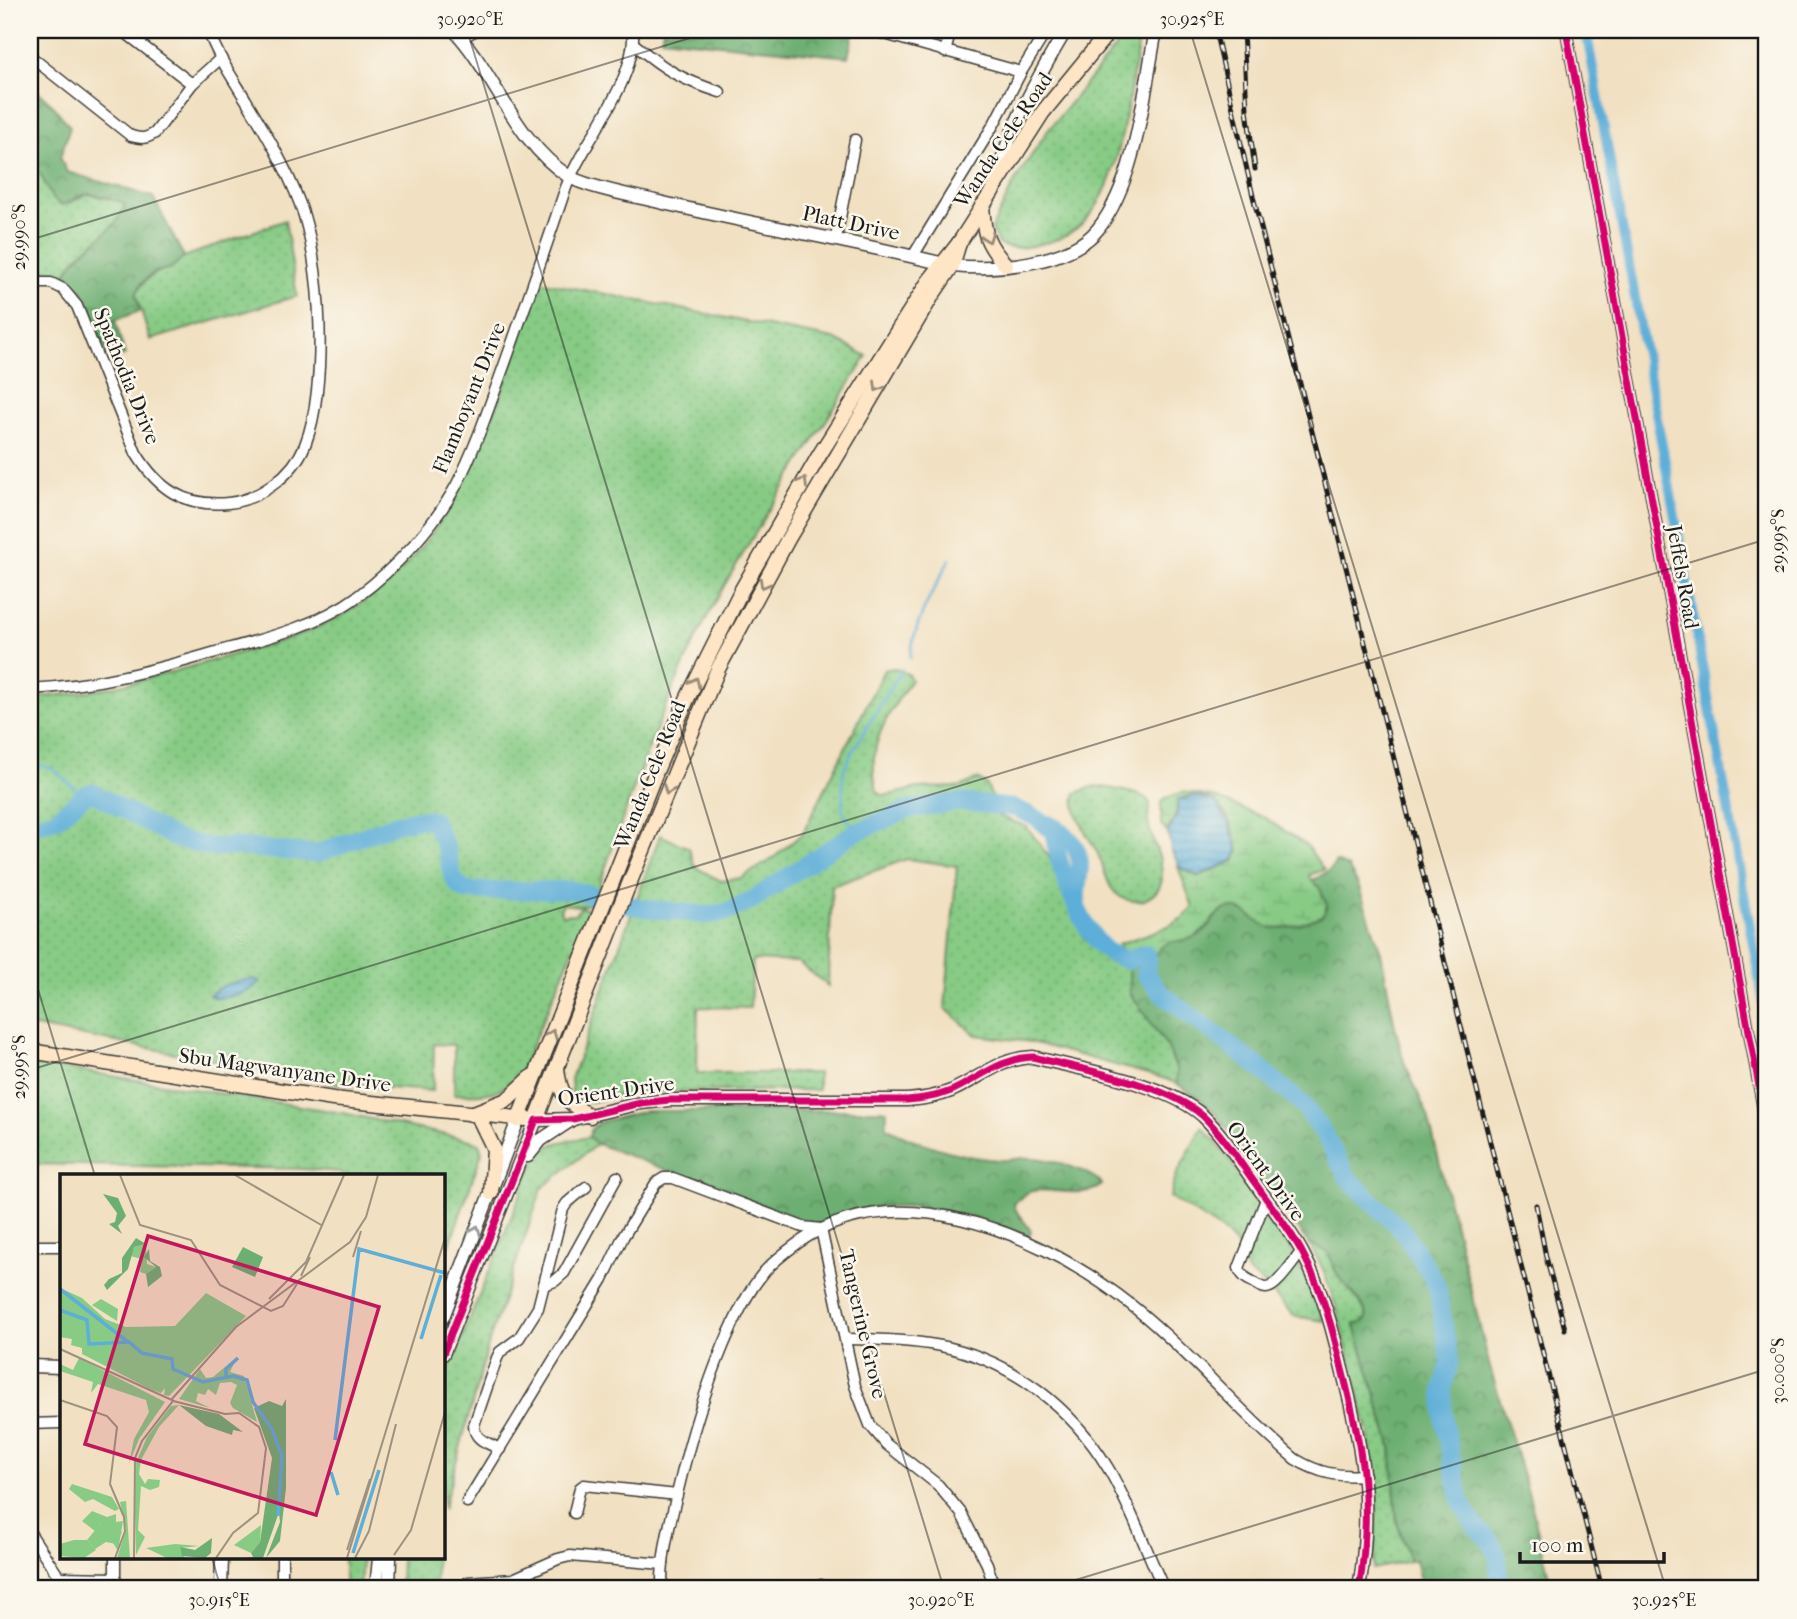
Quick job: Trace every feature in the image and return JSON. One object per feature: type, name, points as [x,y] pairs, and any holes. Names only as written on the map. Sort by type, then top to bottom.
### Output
[{"type":"main road","name":"Wanda Cele Road","points":[[536,1120],[626,889],[718,669],[788,539],[959,243],[1043,112],[1110,30]]},
{"type":"main road","points":[[982,206],[985,236],[989,246],[1006,265]]},
{"type":"main road","name":"Wanda Cele Road","points":[[518,1120],[688,697],[741,591],[820,454],[946,265]]},
{"type":"main road","name":"Sbu Magwanyane Drive","points":[[30,1051],[319,1097],[536,1120]]},
{"type":"main road","points":[[557,1063],[559,1085],[563,1093],[578,1109],[590,1116]]},
{"type":"main road","points":[[491,1193],[494,1149],[474,1115],[507,1100],[539,1069]]},
{"type":"street","points":[[121,30],[192,84]]},
{"type":"street","name":"Spathodia Drive","points":[[30,283],[51,283],[72,298],[86,326],[127,432],[148,471],[161,485],[178,496],[196,502],[235,502],[255,495],[285,474],[299,458],[305,446],[317,393],[316,273],[306,225],[293,187],[268,136],[221,58],[208,30]]},
{"type":"street","points":[[457,34],[476,30]]},
{"type":"street","points":[[633,30],[635,44],[670,73],[687,82],[720,92]]},
{"type":"street","points":[[871,30],[1021,72]]},
{"type":"street","points":[[945,51],[951,30]]},
{"type":"street","points":[[913,256],[994,124],[1047,30]]},
{"type":"street","points":[[996,184],[1009,136],[1045,64],[1066,30]]},
{"type":"street","name":"Platt Drive","points":[[457,34],[536,148],[569,177],[713,215],[836,238],[968,268],[1037,262],[1067,251],[1096,231],[1114,205],[1130,162],[1156,30]]},
{"type":"street","name":"Jeffels Road","points":[[1566,30],[1767,1130]]},
{"type":"street","name":"Flamboyant Drive","points":[[30,689],[144,673],[289,630],[357,597],[405,554],[455,486],[494,393],[569,177],[612,101],[629,66],[635,44]]},
{"type":"street","points":[[30,56],[131,136],[141,139],[155,133],[192,84],[221,58]]},
{"type":"street","points":[[836,238],[855,140]]},
{"type":"street","name":"Orient Drive","points":[[536,1120],[573,1119],[641,1103],[669,1101],[931,1098],[1010,1060],[1033,1057],[1173,1097],[1202,1116],[1231,1149],[1302,1251],[1324,1299],[1359,1436],[1365,1475],[1366,1530],[1359,1589]]},
{"type":"street","points":[[518,1168],[541,1140],[573,1119]]},
{"type":"street","name":"Wanda Cele Road","points":[[444,1314],[518,1120]]},
{"type":"street","name":"Wanda Cele Road","points":[[444,1352],[536,1120]]},
{"type":"street","points":[[544,1284],[555,1281],[564,1273],[617,1177]]},
{"type":"street","points":[[467,1502],[660,1180],[673,1178],[803,1227],[821,1229]]},
{"type":"street","points":[[500,1449],[480,1439],[476,1435],[474,1425],[496,1358],[524,1331],[538,1308],[563,1209],[586,1187]]},
{"type":"street","points":[[1266,1199],[1239,1268],[1241,1273],[1264,1289],[1270,1288],[1302,1251]]},
{"type":"street","points":[[662,1589],[663,1564],[678,1491],[699,1410],[735,1319],[766,1269],[791,1248],[821,1229],[866,1215],[886,1212],[918,1213],[977,1224],[1048,1251],[1116,1294],[1154,1324],[1294,1459],[1319,1472],[1365,1475]]},
{"type":"street","name":"Tangerine Grove","points":[[821,1229],[855,1386],[870,1425],[886,1444],[938,1485],[961,1513],[987,1564],[995,1589]]},
{"type":"street","points":[[30,1246],[60,1246]]},
{"type":"street","points":[[846,1339],[888,1339],[942,1346],[994,1363],[1039,1390],[1083,1432],[1105,1463],[1164,1589]]},
{"type":"street","points":[[30,1366],[60,1367]]},
{"type":"street","points":[[30,1424],[60,1423]]},
{"type":"street","points":[[587,1477],[678,1491]]},
{"type":"street","points":[[574,1513],[580,1488],[584,1485],[678,1491]]},
{"type":"street","points":[[30,1533],[59,1577],[58,1589]]},
{"type":"street","points":[[468,1582],[513,1580],[570,1556],[663,1564]]},
{"type":"street","points":[[59,1577],[115,1583],[115,1560]]},
{"type":"street","points":[[221,1589],[222,1560]]},
{"type":"street","points":[[282,1560],[282,1589]]},
{"type":"street","points":[[376,1589],[379,1560]]},
{"type":"street","points":[[389,1589],[390,1560]]},
{"type":"green space","points":[[663,30],[849,30],[853,35],[848,57],[661,38]]},
{"type":"green space","points":[[1129,30],[1141,30],[1123,130],[1112,173],[1093,211],[1080,226],[1062,237],[1019,248],[998,244],[993,226],[1015,181],[1046,133]]},
{"type":"green space","points":[[33,87],[51,103],[70,127],[60,158],[67,172],[153,197],[184,257],[171,268],[153,273],[142,283],[136,294],[140,311],[115,320],[125,355],[110,360],[81,295],[65,278],[77,258],[114,224],[125,204],[90,194],[60,205],[52,198],[40,173],[30,170],[30,88]]},
{"type":"green space","points":[[30,170],[40,173],[52,198],[68,204],[87,194],[125,204],[114,225],[77,257],[65,278],[50,271],[30,269]]},
{"type":"green space","points":[[285,220],[297,296],[150,340],[136,294],[146,280],[184,257]]},
{"type":"green space","points":[[539,281],[834,339],[867,356],[751,541],[696,640],[647,751],[593,904],[563,904],[560,910],[562,915],[575,914],[581,907],[590,911],[520,1073],[498,1090],[482,1094],[454,1094],[454,1045],[434,1044],[433,1091],[346,1085],[30,1026],[30,697],[76,693],[124,684],[278,642],[337,618],[380,589],[415,555],[445,515],[469,471],[490,424]]},
{"type":"green space","points":[[894,668],[908,674],[911,680],[880,732],[876,745],[874,775],[877,791],[882,795],[889,795],[918,788],[961,787],[977,779],[987,785],[999,816],[1027,827],[1049,857],[1065,888],[1084,938],[1106,961],[1129,969],[1130,993],[1168,1048],[1177,1070],[1177,1084],[1031,1042],[976,1035],[945,1008],[957,866],[907,859],[832,886],[828,986],[798,962],[753,960],[750,1008],[698,1007],[697,1073],[818,1073],[818,1090],[634,1092],[590,1102],[579,1100],[572,1094],[571,1079],[660,835],[689,848],[695,867],[721,881],[741,878],[771,860],[803,833],[884,670]]},
{"type":"green space","points":[[1095,786],[1137,794],[1149,801],[1149,827],[1161,862],[1162,877],[1158,889],[1144,900],[1123,899],[1112,889],[1097,852],[1081,823],[1075,807],[1076,793]]},
{"type":"green space","points":[[1183,792],[1213,797],[1265,818],[1307,846],[1324,870],[1309,875],[1319,887],[1327,905],[1323,915],[1294,925],[1271,928],[1241,910],[1226,909],[1199,934],[1162,946],[1153,957],[1149,953],[1150,948],[1138,947],[1130,955],[1124,953],[1118,944],[1169,926],[1193,907],[1178,867],[1198,877],[1234,861],[1239,852],[1227,817],[1213,801],[1203,797],[1178,799],[1176,814],[1167,832],[1161,825],[1161,804],[1165,798]]},
{"type":"green space","points":[[1336,862],[1348,867],[1358,885],[1381,952],[1404,1062],[1428,1116],[1489,1364],[1529,1495],[1552,1589],[1422,1589],[1415,1560],[1410,1561],[1397,1522],[1391,1446],[1356,1329],[1355,1324],[1362,1323],[1367,1318],[1363,1306],[1338,1276],[1328,1252],[1309,1244],[1216,1114],[1198,1097],[1177,1084],[1177,1070],[1168,1048],[1130,993],[1129,969],[1153,961],[1155,952],[1166,943],[1198,935],[1219,913],[1227,909],[1241,910],[1272,928],[1294,925],[1323,915],[1327,905],[1319,887],[1312,881],[1329,871]]},
{"type":"green space","points":[[30,1063],[343,1113],[475,1141],[479,1143],[482,1152],[444,1261],[444,1174],[342,1174],[302,1169],[30,1164]]},
{"type":"green space","points":[[887,1110],[886,1127],[926,1144],[986,1159],[1028,1158],[1049,1161],[1089,1174],[1102,1184],[1088,1191],[1040,1190],[1024,1195],[1014,1204],[1017,1213],[1031,1232],[1028,1236],[977,1218],[913,1206],[876,1207],[847,1213],[821,1224],[805,1222],[597,1144],[589,1137],[592,1128],[600,1122],[645,1111]]},
{"type":"green space","points":[[1202,1127],[1217,1143],[1291,1250],[1315,1296],[1324,1321],[1294,1316],[1265,1285],[1246,1270],[1239,1248],[1223,1231],[1170,1197],[1176,1176]]},
{"type":"green space","points":[[589,1137],[597,1144],[542,1188],[491,1335],[444,1506],[444,1382],[535,1159],[546,1148]]},
{"type":"green space","points":[[1309,1244],[1328,1252],[1338,1276],[1359,1301],[1367,1318],[1355,1325],[1391,1446],[1397,1522],[1410,1561],[1373,1569],[1377,1503],[1368,1431],[1336,1306],[1321,1265]]},
{"type":"green space","points":[[344,1560],[362,1560],[360,1589],[344,1589]]},
{"type":"green space","points":[[401,1560],[436,1560],[435,1589],[400,1589]]},
{"type":"water","points":[[1194,796],[1216,802],[1230,826],[1238,851],[1233,861],[1198,876],[1180,867],[1171,850],[1168,833],[1177,815],[1178,800]]},
{"type":"water","points":[[254,979],[260,982],[243,993],[228,997],[209,995],[230,984]]},
{"type":"waterway","points":[[1586,30],[1767,1020]]},
{"type":"waterway","points":[[910,658],[920,619],[950,559]]},
{"type":"waterway","points":[[861,830],[848,821],[842,808],[843,772],[852,752],[902,669]]},
{"type":"waterway","points":[[30,763],[53,769],[80,793],[86,794]]},
{"type":"waterway","points":[[30,827],[56,819],[92,792],[176,839],[209,847],[316,854],[398,823],[420,819],[433,820],[446,848],[454,879],[466,891],[573,890],[642,908],[707,915],[727,912],[751,901],[852,834],[910,809],[961,802],[1015,808],[1038,819],[1053,831],[1072,896],[1088,929],[1098,942],[1108,952],[1129,961],[1146,954],[1148,960],[1145,973],[1161,993],[1260,1068],[1302,1104],[1323,1132],[1348,1178],[1403,1231],[1429,1272],[1437,1286],[1450,1362],[1443,1388],[1444,1420],[1461,1502],[1475,1526],[1489,1539],[1498,1557],[1499,1589]]},
{"type":"waterway","points":[[1048,824],[1066,835],[1078,853],[1080,867],[1077,901]]},
{"type":"railway","points":[[1215,30],[1253,196],[1602,1589]]},
{"type":"railway","points":[[1243,30],[1247,110],[1255,169]]},
{"type":"railway","points":[[1536,1205],[1546,1257],[1565,1329]]},
{"type":"cycle path","points":[[1566,30],[1767,1130]]},
{"type":"cycle path","points":[[444,1351],[536,1120],[573,1119],[641,1103],[669,1100],[918,1099],[951,1091],[990,1070],[1021,1058],[1033,1057],[1099,1073],[1168,1095],[1203,1116],[1230,1148],[1303,1254],[1331,1324],[1360,1452],[1364,1478],[1365,1531],[1359,1589]]}]
